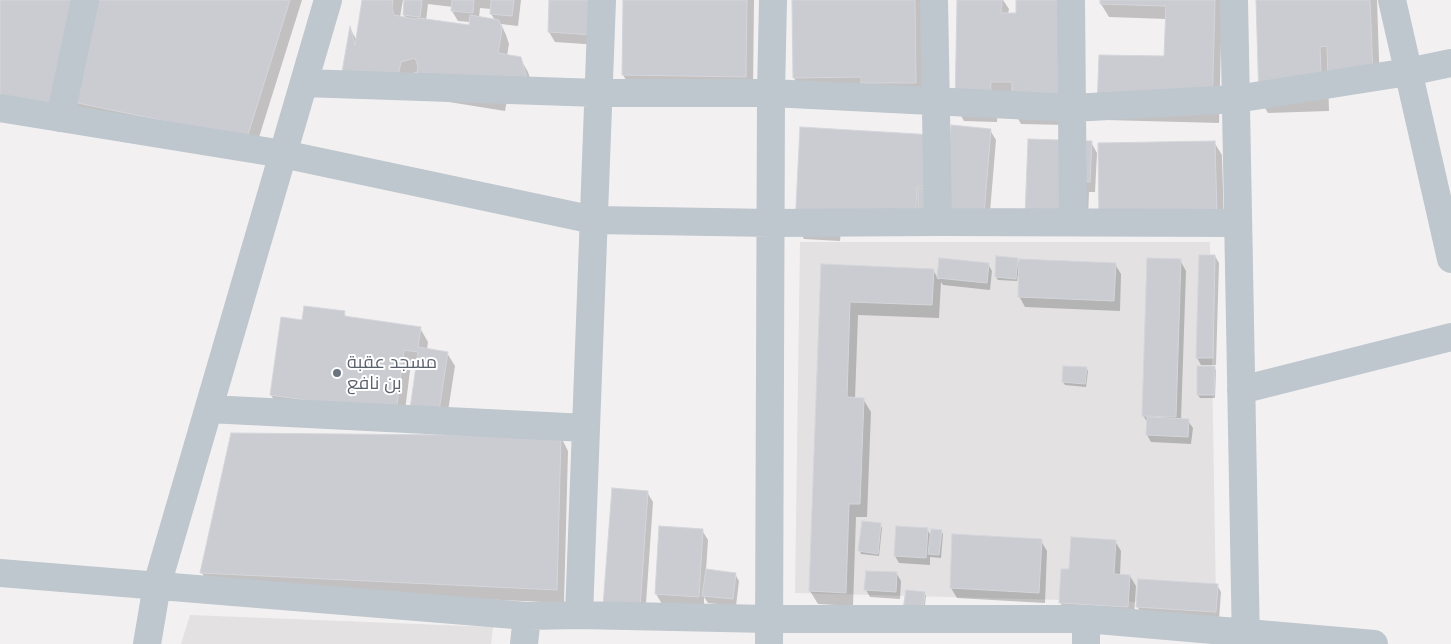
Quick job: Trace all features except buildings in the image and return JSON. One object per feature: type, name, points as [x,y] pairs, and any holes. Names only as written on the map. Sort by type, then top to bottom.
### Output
[{"type":"street","points":[[60,118],[84,0]]},
{"type":"street","points":[[147,644],[157,585],[328,0]]},
{"type":"street","points":[[579,615],[602,0]]},
{"type":"street","points":[[769,632],[773,0]]},
{"type":"street","points":[[934,0],[938,222]]},
{"type":"street","points":[[1071,0],[1073,222]]},
{"type":"street","points":[[1234,0],[1246,638]]},
{"type":"street","points":[[1392,0],[1451,259]]},
{"type":"street","points":[[304,83],[598,93],[771,93],[1072,108],[1236,100],[1408,72],[1451,63]]},
{"type":"street","points":[[0,108],[283,154],[594,220],[771,223],[1238,223]]},
{"type":"street","points":[[1241,390],[1451,337]]},
{"type":"street","points":[[209,409],[586,428]]},
{"type":"street","points":[[0,573],[527,616],[579,615],[769,632],[1086,632],[1374,644]]},
{"type":"street","points":[[524,644],[527,616]]},
{"type":"shaded area","points":[[800,242],[1210,242],[1216,604],[795,593]]},
{"type":"shaded area","points":[[190,615],[493,627],[491,644],[181,644]]},
{"type":"place","name":"مسجد عقبة بن نافع","points":[[337,373]]}]
